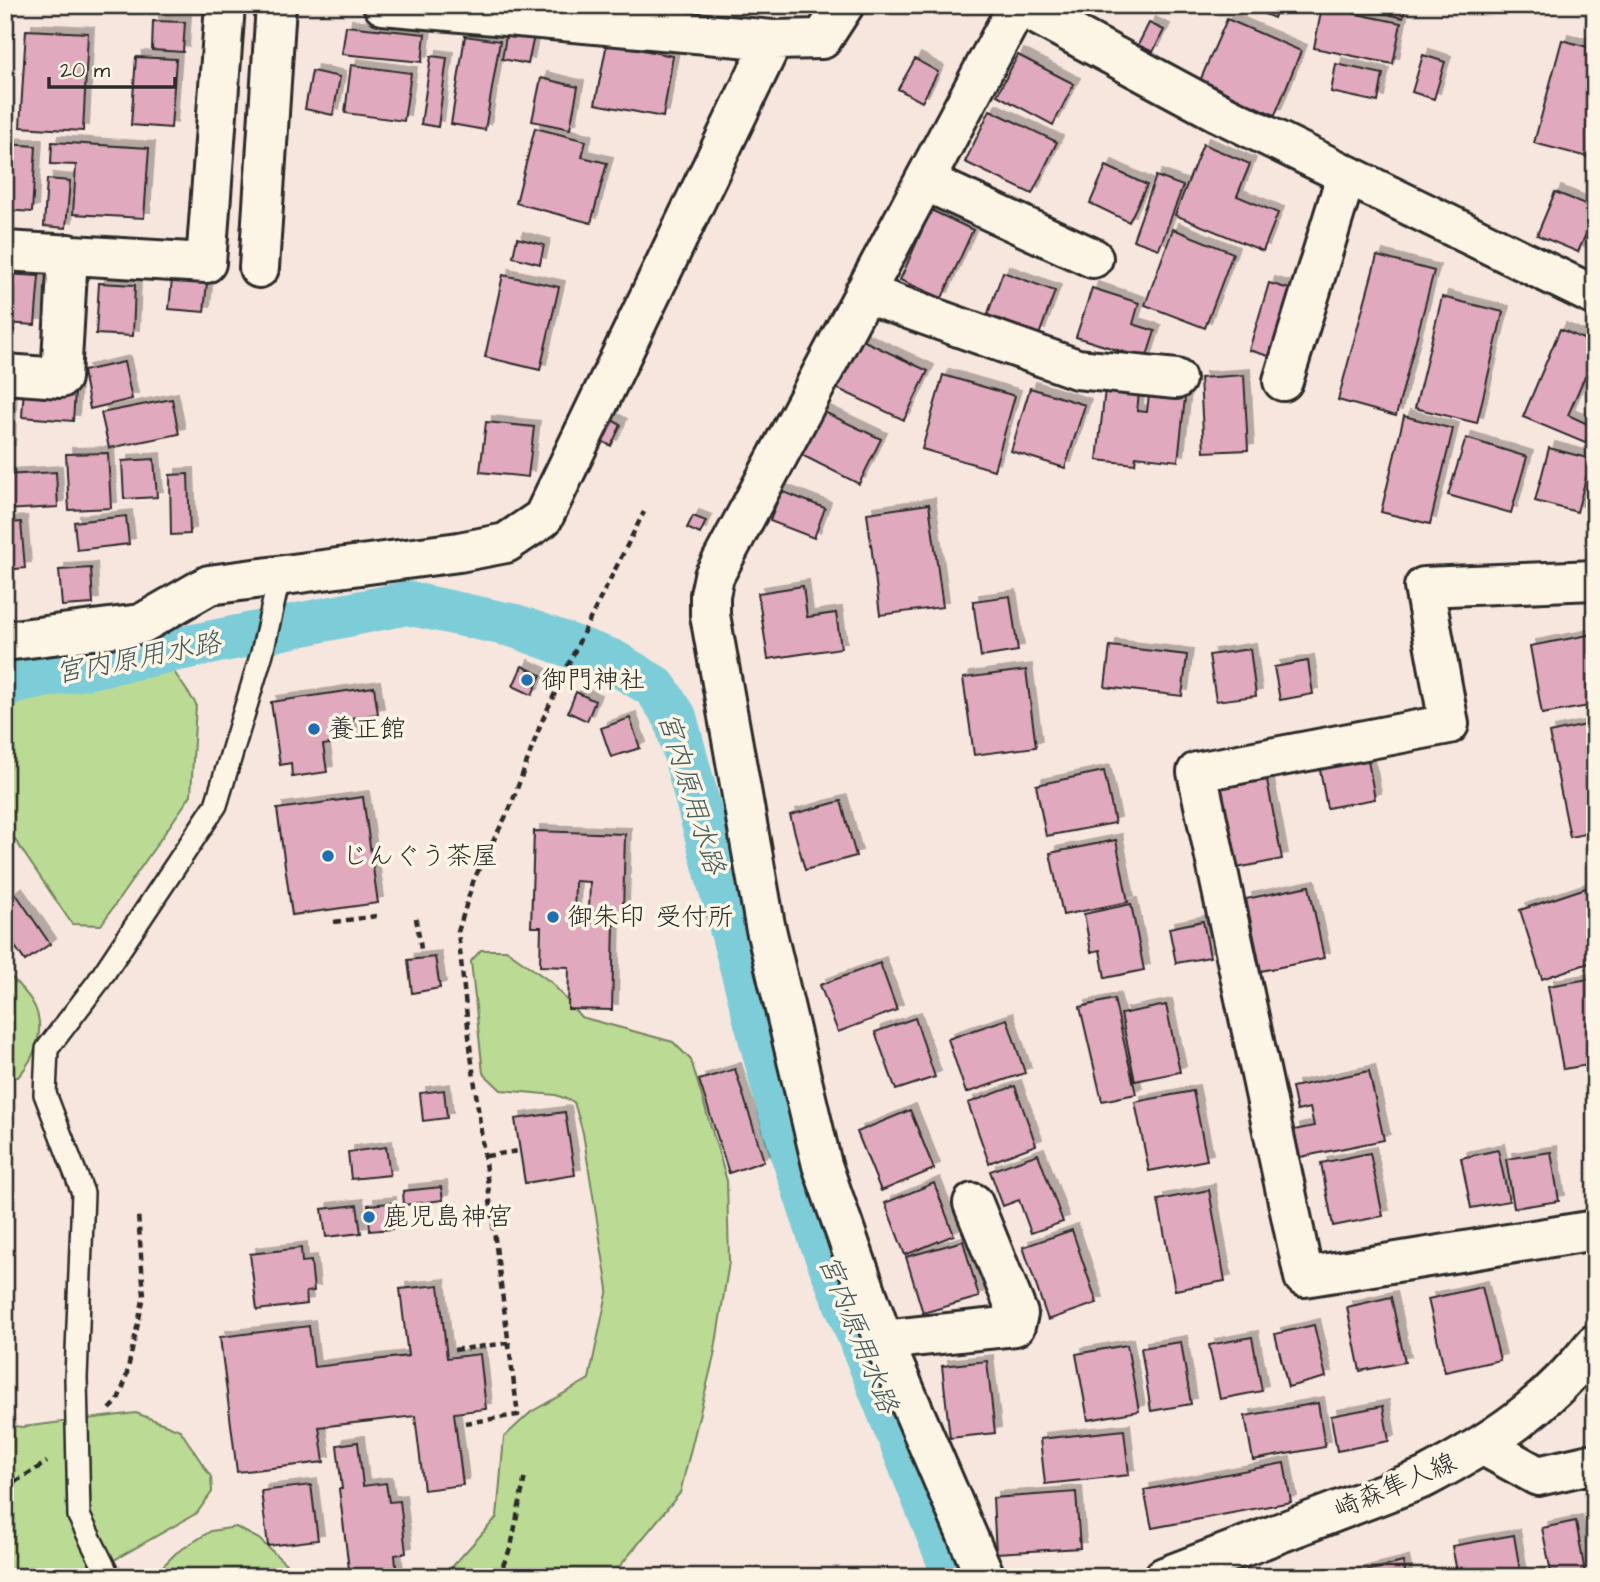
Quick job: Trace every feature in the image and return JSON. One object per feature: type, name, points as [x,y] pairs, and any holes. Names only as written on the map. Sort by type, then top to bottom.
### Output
[{"type":"street","points":[[5,251],[206,263],[225,5]]},
{"type":"street","points":[[259,268],[276,5]]},
{"type":"street","points":[[383,5],[773,40],[822,39],[844,5]]},
{"type":"street","points":[[985,1577],[883,1340],[822,1165],[765,925],[710,615],[714,576],[1018,5],[1218,112],[1595,296]]},
{"type":"street","points":[[5,640],[141,624],[209,584],[277,586],[506,543],[543,519],[773,40]]},
{"type":"street","points":[[1283,381],[1346,176]]},
{"type":"street","points":[[925,181],[1093,258]]},
{"type":"street","points":[[5,374],[61,378],[68,254]]},
{"type":"street","points":[[864,293],[1077,369],[1176,379]]},
{"type":"street","points":[[1595,580],[1424,587],[1449,724],[1197,772],[1304,1278],[1595,1230]]},
{"type":"street","points":[[883,1340],[1015,1326],[1018,1314],[974,1203]]},
{"type":"street","name":"崎森隼人線","points":[[1164,1577],[1424,1478],[1484,1446],[1540,1404],[1570,1376],[1595,1344]]},
{"type":"street","points":[[1484,1446],[1538,1476],[1595,1463]]},
{"type":"lane","points":[[109,1577],[79,1516],[76,1378],[83,1193],[45,1094],[47,1049],[99,982],[216,805],[262,653],[277,586]]},
{"type":"path","points":[[465,1423],[518,1415],[471,1055],[458,932],[474,879],[510,808],[541,723],[644,512]]},
{"type":"path","points":[[334,922],[376,916]]},
{"type":"path","points":[[416,918],[421,949]]},
{"type":"path","points":[[486,1156],[518,1151]]},
{"type":"path","points":[[5,1488],[66,1450],[117,1402],[125,1382],[144,1296],[138,1214]]},
{"type":"path","points":[[454,1350],[509,1343]]},
{"type":"path","points":[[498,1577],[511,1547],[525,1476]]},
{"type":"green space","points":[[170,666],[196,704],[191,795],[101,925],[72,924],[5,825],[5,698]]},
{"type":"green space","points":[[481,950],[506,950],[552,983],[581,1017],[673,1042],[691,1060],[727,1181],[729,1262],[714,1356],[680,1493],[611,1577],[443,1577],[497,1517],[504,1437],[531,1412],[589,1379],[608,1289],[583,1133],[574,1102],[556,1095],[501,1090],[483,1073],[471,961]]},
{"type":"green space","points":[[5,971],[31,1000],[39,1020],[35,1051],[18,1077],[5,1077]]},
{"type":"green space","points":[[136,1413],[180,1430],[211,1477],[212,1492],[197,1513],[84,1577],[5,1577],[5,1425],[22,1427]]},
{"type":"green space","points":[[236,1527],[259,1539],[300,1577],[152,1577],[176,1553],[211,1531]]},
{"type":"building","points":[[1243,5],[1279,5],[1274,18]]},
{"type":"building","points":[[1352,5],[1406,5],[1403,18]]},
{"type":"building","points":[[1322,7],[1401,23],[1393,64],[1314,48]]},
{"type":"building","points":[[1227,19],[1301,51],[1275,115],[1199,83]]},
{"type":"building","points":[[153,21],[185,22],[183,52],[152,50]]},
{"type":"building","points":[[1149,23],[1164,30],[1153,52],[1138,45]]},
{"type":"building","points":[[346,26],[425,34],[422,62],[342,54]]},
{"type":"building","points":[[26,30],[88,33],[83,131],[20,127]]},
{"type":"building","points":[[507,31],[534,36],[528,64],[502,59]]},
{"type":"building","points":[[465,36],[500,41],[485,130],[451,124]]},
{"type":"building","points":[[1562,40],[1595,49],[1595,159],[1534,143]]},
{"type":"building","points":[[607,43],[673,56],[663,117],[595,104]]},
{"type":"building","points":[[1018,55],[1074,84],[1053,125],[997,95]]},
{"type":"building","points":[[1423,55],[1445,62],[1434,99],[1412,92]]},
{"type":"building","points":[[431,56],[447,58],[438,127],[421,124]]},
{"type":"building","points":[[136,57],[176,59],[171,128],[131,125]]},
{"type":"building","points":[[915,59],[938,72],[922,102],[898,89]]},
{"type":"building","points":[[1336,64],[1383,74],[1378,102],[1331,92]]},
{"type":"building","points":[[351,65],[411,73],[404,121],[345,113]]},
{"type":"building","points":[[312,71],[340,77],[333,115],[305,109]]},
{"type":"building","points":[[541,78],[578,87],[570,129],[532,121]]},
{"type":"building","points":[[990,110],[1057,142],[1032,194],[965,162]]},
{"type":"building","points":[[535,128],[586,141],[582,157],[607,163],[591,223],[516,203]]},
{"type":"building","points":[[52,142],[149,148],[144,218],[73,214],[76,165],[51,164]]},
{"type":"building","points":[[5,144],[36,146],[32,212],[5,210]]},
{"type":"building","points":[[1203,144],[1250,164],[1237,196],[1278,213],[1263,251],[1175,215]]},
{"type":"building","points":[[1106,166],[1147,185],[1129,222],[1090,203]]},
{"type":"building","points":[[1156,176],[1183,186],[1159,249],[1133,240]]},
{"type":"building","points":[[47,179],[70,181],[66,228],[44,226]]},
{"type":"building","points":[[1555,192],[1595,208],[1595,214],[1578,252],[1537,235]]},
{"type":"building","points":[[931,210],[973,230],[942,298],[900,280]]},
{"type":"building","points":[[1173,229],[1233,253],[1205,328],[1145,305]]},
{"type":"building","points":[[517,238],[544,245],[540,264],[513,257]]},
{"type":"building","points":[[1377,256],[1434,271],[1396,416],[1338,400]]},
{"type":"building","points":[[1003,272],[1055,291],[1039,335],[987,316]]},
{"type":"building","points":[[5,274],[39,276],[35,325],[5,323]]},
{"type":"building","points":[[503,275],[559,287],[540,370],[485,357]]},
{"type":"building","points":[[172,279],[207,282],[204,312],[169,309]]},
{"type":"building","points":[[99,283],[135,285],[133,336],[96,334]]},
{"type":"building","points":[[1269,283],[1296,291],[1275,358],[1249,350]]},
{"type":"building","points":[[1092,288],[1139,303],[1133,324],[1155,331],[1146,359],[1076,337]]},
{"type":"building","points":[[1442,297],[1503,312],[1477,423],[1415,408]]},
{"type":"building","points":[[1560,329],[1595,344],[1595,380],[1585,376],[1568,415],[1592,426],[1585,443],[1523,417]]},
{"type":"building","points":[[858,338],[928,371],[904,420],[834,387]]},
{"type":"building","points":[[124,362],[132,399],[90,409],[83,371]]},
{"type":"building","points":[[943,375],[1015,396],[994,470],[922,449]]},
{"type":"building","points":[[1244,375],[1248,450],[1204,452],[1200,378]]},
{"type":"building","points":[[24,387],[75,391],[73,421],[22,417]]},
{"type":"building","points":[[5,388],[11,389],[9,451],[5,451]]},
{"type":"building","points":[[1030,388],[1085,405],[1065,468],[1011,451]]},
{"type":"building","points":[[1105,389],[1139,393],[1137,411],[1147,412],[1149,394],[1185,398],[1178,461],[1136,456],[1135,464],[1097,460]]},
{"type":"building","points":[[172,399],[179,434],[109,448],[101,413]]},
{"type":"building","points":[[820,410],[881,439],[859,484],[798,453]]},
{"type":"building","points":[[599,413],[621,425],[611,446],[588,434]]},
{"type":"building","points":[[1404,416],[1453,429],[1430,524],[1381,512]]},
{"type":"building","points":[[486,422],[534,427],[528,477],[480,472]]},
{"type":"building","points":[[1466,438],[1527,457],[1511,513],[1448,495]]},
{"type":"building","points":[[1549,448],[1591,459],[1577,512],[1535,501]]},
{"type":"building","points":[[108,453],[111,508],[69,510],[66,454]]},
{"type":"building","points":[[154,459],[157,497],[124,499],[122,461]]},
{"type":"building","points":[[56,472],[58,507],[5,510],[5,475]]},
{"type":"building","points":[[188,474],[190,534],[171,535],[170,475]]},
{"type":"building","points":[[781,491],[825,508],[814,538],[770,521]]},
{"type":"building","points":[[929,504],[943,607],[880,615],[867,513]]},
{"type":"building","points":[[126,516],[129,544],[77,550],[74,522]]},
{"type":"building","points":[[693,516],[706,521],[700,534],[687,528]]},
{"type":"building","points":[[21,522],[25,568],[5,570],[5,523]]},
{"type":"building","points":[[91,568],[93,604],[62,606],[59,570]]},
{"type":"building","points":[[803,586],[807,617],[836,613],[841,648],[768,659],[758,593]]},
{"type":"building","points":[[1010,596],[1018,651],[981,657],[973,601]]},
{"type":"building","points":[[1594,634],[1595,705],[1542,714],[1530,646]]},
{"type":"building","points":[[1110,646],[1187,655],[1182,696],[1105,687]]},
{"type":"building","points":[[1250,649],[1256,696],[1216,701],[1209,655]]},
{"type":"building","points":[[1308,661],[1313,694],[1280,700],[1274,667]]},
{"type":"building","name":"御門神社","points":[[522,666],[541,675],[532,695],[513,686]]},
{"type":"building","points":[[1026,670],[1036,747],[974,755],[963,678]]},
{"type":"building","name":"養正館","points":[[374,687],[378,714],[351,718],[355,740],[323,745],[327,772],[292,777],[291,763],[280,765],[271,702]]},
{"type":"building","name":"御門神社","points":[[576,692],[595,701],[587,721],[568,712]]},
{"type":"building","points":[[630,718],[640,748],[611,757],[601,728]]},
{"type":"building","points":[[1595,723],[1595,832],[1570,837],[1549,733]]},
{"type":"building","points":[[1367,755],[1375,799],[1327,808],[1319,764]]},
{"type":"building","points":[[1104,771],[1115,823],[1046,836],[1036,785]]},
{"type":"building","points":[[1267,780],[1282,859],[1227,870],[1212,790]]},
{"type":"building","name":"じんぐう茶屋","points":[[363,797],[378,903],[292,915],[277,809]]},
{"type":"building","points":[[841,801],[856,856],[805,870],[790,815]]},
{"type":"building","name":"御朱印 受付所","points":[[534,831],[625,834],[623,912],[589,911],[590,882],[575,881],[574,922],[614,923],[612,1010],[568,1009],[569,967],[540,966],[541,927],[531,927]]},
{"type":"building","points":[[1116,840],[1128,902],[1063,915],[1050,853]]},
{"type":"building","points":[[1595,885],[1595,961],[1542,979],[1520,910]]},
{"type":"building","points":[[1309,886],[1324,958],[1261,971],[1246,899]]},
{"type":"building","points":[[16,894],[50,944],[25,961],[5,932],[5,902]]},
{"type":"building","points":[[1131,904],[1144,970],[1105,978],[1100,950],[1091,952],[1084,914]]},
{"type":"building","points":[[1203,921],[1210,957],[1176,963],[1169,928]]},
{"type":"building","points":[[435,957],[440,988],[412,993],[408,960]]},
{"type":"building","points":[[880,963],[897,1010],[838,1032],[820,985]]},
{"type":"building","points":[[1595,978],[1595,1064],[1563,1069],[1548,986]]},
{"type":"building","points":[[1114,999],[1136,1094],[1102,1101],[1080,1007]]},
{"type":"building","points":[[1166,1005],[1180,1072],[1135,1081],[1121,1014]]},
{"type":"building","points":[[915,1018],[935,1077],[896,1090],[875,1032]]},
{"type":"building","points":[[1007,1019],[1025,1073],[966,1093],[948,1039]]},
{"type":"building","points":[[735,1069],[764,1161],[729,1173],[699,1080]]},
{"type":"building","points":[[1369,1071],[1384,1140],[1300,1157],[1294,1130],[1314,1126],[1310,1108],[1297,1111],[1292,1087]]},
{"type":"building","points":[[1015,1086],[1036,1145],[989,1163],[968,1103]]},
{"type":"building","points":[[444,1090],[447,1118],[423,1121],[420,1093]]},
{"type":"building","points":[[1193,1091],[1207,1160],[1149,1171],[1135,1102]]},
{"type":"building","points":[[910,1110],[934,1169],[881,1191],[857,1132]]},
{"type":"building","points":[[565,1112],[575,1175],[525,1183],[515,1119]]},
{"type":"building","points":[[386,1147],[390,1175],[351,1179],[348,1152]]},
{"type":"building","points":[[1498,1150],[1509,1201],[1471,1208],[1461,1158]]},
{"type":"building","points":[[1551,1152],[1559,1201],[1514,1208],[1506,1159]]},
{"type":"building","points":[[1370,1153],[1383,1216],[1333,1226],[1321,1163]]},
{"type":"building","points":[[1038,1154],[1063,1222],[1031,1233],[1019,1200],[1003,1206],[990,1171]]},
{"type":"building","points":[[934,1183],[954,1235],[905,1255],[885,1203]]},
{"type":"building","points":[[441,1187],[443,1200],[404,1205],[403,1191]]},
{"type":"building","points":[[1209,1190],[1225,1281],[1175,1290],[1158,1200]]},
{"type":"building","points":[[390,1203],[392,1229],[370,1231],[368,1205]]},
{"type":"building","points":[[357,1205],[361,1233],[326,1237],[322,1209]]},
{"type":"building","points":[[1072,1230],[1097,1303],[1048,1320],[1023,1247]]},
{"type":"building","points":[[963,1241],[979,1297],[923,1313],[906,1257]]},
{"type":"building","points":[[301,1248],[302,1262],[311,1261],[314,1291],[306,1292],[307,1304],[257,1310],[250,1254]]},
{"type":"building","points":[[439,1285],[447,1358],[480,1354],[486,1409],[454,1413],[463,1485],[424,1490],[415,1416],[319,1427],[324,1462],[237,1472],[220,1337],[309,1326],[314,1367],[408,1356],[400,1289]]},
{"type":"building","points":[[1482,1287],[1500,1360],[1445,1372],[1428,1299]]},
{"type":"building","points":[[1391,1297],[1405,1362],[1360,1371],[1347,1307]]},
{"type":"building","points":[[1314,1325],[1326,1377],[1288,1387],[1275,1334]]},
{"type":"building","points":[[1252,1337],[1262,1391],[1220,1399],[1209,1345]]},
{"type":"building","points":[[1181,1342],[1191,1404],[1151,1411],[1141,1348]]},
{"type":"building","points":[[1127,1345],[1139,1411],[1088,1420],[1076,1354]]},
{"type":"building","points":[[987,1361],[995,1433],[950,1438],[942,1366]]},
{"type":"building","points":[[1318,1403],[1325,1447],[1253,1460],[1245,1416]]},
{"type":"building","points":[[1383,1406],[1389,1441],[1337,1451],[1331,1416]]},
{"type":"building","points":[[1124,1430],[1129,1475],[1045,1484],[1040,1439]]},
{"type":"building","points":[[358,1442],[363,1486],[386,1483],[389,1502],[400,1501],[406,1553],[395,1555],[397,1577],[350,1577],[339,1489],[342,1489],[337,1445]]},
{"type":"building","points":[[1284,1463],[1291,1502],[1152,1528],[1144,1490]]},
{"type":"building","points":[[311,1485],[318,1540],[268,1546],[261,1491]]},
{"type":"building","points":[[1076,1492],[1080,1548],[996,1553],[993,1498]]},
{"type":"building","points":[[1576,1521],[1585,1573],[1552,1577],[1542,1528]]},
{"type":"building","points":[[1514,1535],[1521,1577],[1458,1577],[1452,1546]]},
{"type":"building","points":[[1403,1562],[1406,1577],[1341,1577]]},
{"type":"waterway","name":"宮内原用水路","points":[[5,684],[407,603],[515,626],[612,661],[655,687],[675,717],[786,1135],[822,1244],[955,1577]]},
{"type":"place","name":"御門神社","points":[[527,680]]},
{"type":"place","name":"養正館","points":[[314,729]]},
{"type":"place","name":"じんぐう茶屋","points":[[328,856]]},
{"type":"place","name":"御朱印 受付所","points":[[553,917]]},
{"type":"place","name":"鹿児島神宮","points":[[369,1217]]}]
